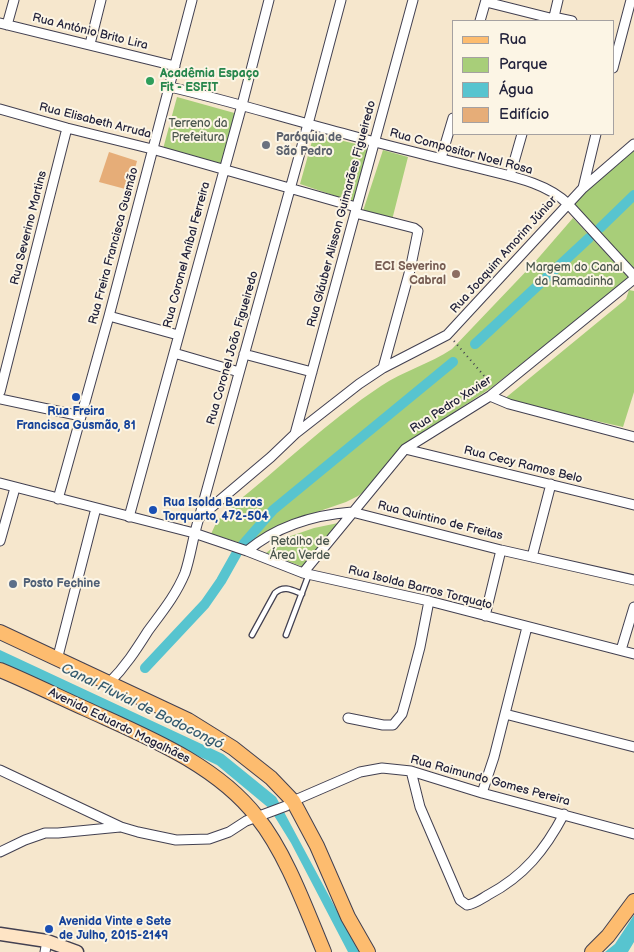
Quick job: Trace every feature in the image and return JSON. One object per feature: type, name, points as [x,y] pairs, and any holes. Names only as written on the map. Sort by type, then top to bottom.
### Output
[{"type":"main road","points":[[0,632],[188,720],[253,763],[271,778],[290,803],[317,846],[348,917],[368,952]]},
{"type":"main road","name":"Avenida Eduardo Magalhães","points":[[0,670],[183,756],[198,764],[226,786],[258,817],[278,848],[324,952]]},
{"type":"main road","points":[[592,952],[613,931],[634,901]]},
{"type":"main road","points":[[0,934],[46,947],[77,952]]},
{"type":"street","points":[[4,24],[14,0]]},
{"type":"street","points":[[90,44],[101,0]]},
{"type":"street","name":"Rua Freira Francisca Gusmão","points":[[58,499],[109,316],[192,0]]},
{"type":"street","name":"Rua Coronel Aníbal Ferreira","points":[[129,517],[269,0]]},
{"type":"street","name":"Rua Coronel João Figueiredo","points":[[109,683],[123,670],[179,587],[189,559],[194,534],[341,0]]},
{"type":"street","name":"Rua Gláuber Alisson Guimarães Figueiredo","points":[[295,434],[413,0]]},
{"type":"street","points":[[480,20],[486,1],[553,19],[558,0]]},
{"type":"street","points":[[614,64],[631,0]]},
{"type":"street","name":"Rua António Brito Lira","points":[[4,24],[175,66]]},
{"type":"street","points":[[614,31],[622,34]]},
{"type":"street","name":"Rua Compositor Noel Rosa","points":[[170,86],[375,142],[510,176],[549,189],[568,204],[634,278]]},
{"type":"street","name":"Rua Elisabeth Arruda","points":[[0,109],[152,149],[290,189],[414,228],[418,231],[410,270],[383,368]]},
{"type":"street","points":[[441,158],[452,121]]},
{"type":"street","name":"Rua Severino Martins","points":[[0,392],[67,128]]},
{"type":"street","points":[[510,176],[522,135]]},
{"type":"street","points":[[583,188],[596,135]]},
{"type":"street","name":"Rua Joaquim Amorim Júnior","points":[[199,518],[295,434],[359,384],[383,368],[448,334],[583,188],[634,144]]},
{"type":"street","name":"Rua Pedro Xavier","points":[[306,574],[352,512],[405,449],[493,394],[634,278]]},
{"type":"street","points":[[109,316],[178,335]]},
{"type":"street","points":[[174,353],[239,372]]},
{"type":"street","points":[[244,354],[312,372]]},
{"type":"street","points":[[493,394],[509,404],[634,437]]},
{"type":"street","points":[[0,399],[80,416]]},
{"type":"street","name":"Rua Cecy Ramos Belo","points":[[405,449],[634,504]]},
{"type":"street","name":"Rua Isolda Barros Torquato","points":[[0,483],[194,534],[247,551],[306,574],[429,602],[634,654]]},
{"type":"street","points":[[532,557],[551,484]]},
{"type":"street","points":[[0,541],[14,488]]},
{"type":"street","points":[[57,660],[96,508]]},
{"type":"street","name":"Rua Quintino de Freitas","points":[[247,551],[261,539],[288,526],[327,514],[352,512],[501,550],[634,580]]},
{"type":"street","points":[[485,616],[501,550]]},
{"type":"street","points":[[348,718],[383,725],[393,725],[402,714],[420,647],[429,602]]},
{"type":"street","points":[[621,650],[634,607]]},
{"type":"street","points":[[482,793],[505,714],[527,627]]},
{"type":"street","points":[[505,714],[634,747]]},
{"type":"street","name":"Rua Raimundo Gomes Pereira","points":[[121,827],[159,838],[176,840],[209,839],[229,832],[246,821],[360,772],[382,768],[411,770],[482,793],[634,834]]},
{"type":"street","points":[[0,770],[121,827]]},
{"type":"street","points":[[411,770],[420,807],[451,882],[460,900],[467,905],[503,886],[536,859],[550,840],[564,814]]},
{"type":"street","points":[[0,852],[45,833],[121,827]]},
{"type":"lane","points":[[286,635],[302,594],[306,574]]},
{"type":"lane","points":[[252,635],[275,593],[280,589],[287,588],[302,594]]},
{"type":"path","points":[[448,334],[493,394]]},
{"type":"green space","name":"Terreno da Prefeitura","points":[[177,97],[238,114],[224,166],[163,149]]},
{"type":"green space","points":[[314,134],[373,148],[359,204],[300,184]]},
{"type":"green space","name":"Margem do Canal da Ramadinha","points":[[634,140],[634,273],[572,203]]},
{"type":"green space","points":[[383,150],[408,157],[392,220],[363,211]]},
{"type":"green space","name":"Margem do Canal da Ramadinha","points":[[573,218],[629,278],[491,388],[401,447],[367,489],[358,496],[346,502],[276,526],[251,546],[211,534],[217,521],[232,506],[342,414],[389,381],[452,349],[534,263]]},
{"type":"green space","points":[[629,290],[634,291],[634,392],[623,427],[503,400],[626,299]]},
{"type":"green space","name":"Retalho de Área Verde","points":[[343,522],[306,568],[266,553],[285,538],[314,528]]},
{"type":"water","points":[[0,650],[223,754],[276,797],[359,952],[348,952],[291,843],[270,809],[217,765],[0,662]]},
{"type":"water","points":[[634,915],[634,942],[628,952],[605,952],[615,944]]},
{"type":"building","points":[[109,152],[137,161],[129,190],[99,182]]},
{"type":"waterway","points":[[600,228],[634,195]]},
{"type":"waterway","points":[[475,344],[589,238]]},
{"type":"waterway","points":[[145,668],[205,604],[221,581],[239,549],[273,510],[453,362]]},
{"type":"place","name":"Acadêmia Espaço Fit - ESFIT","points":[[150,81]]},
{"type":"place","name":"Paróquia de São Pedro","points":[[266,145]]},
{"type":"place","name":"ECI Severino Cabral","points":[[456,274]]},
{"type":"place","name":"Rua Freira Francisca Gusmão, 81","points":[[76,397]]},
{"type":"place","name":"Rua Isolda Barros Torquarto, 472-504","points":[[153,510]]},
{"type":"place","name":"Posto Fechine","points":[[13,584]]},
{"type":"place","name":"Avenida Vinte e Sete de Julho, 2015-2149","points":[[49,929]]},
{"type":"water label","name":"Canal Fluvial de Bodocongó","points":[[142,707]]}]
